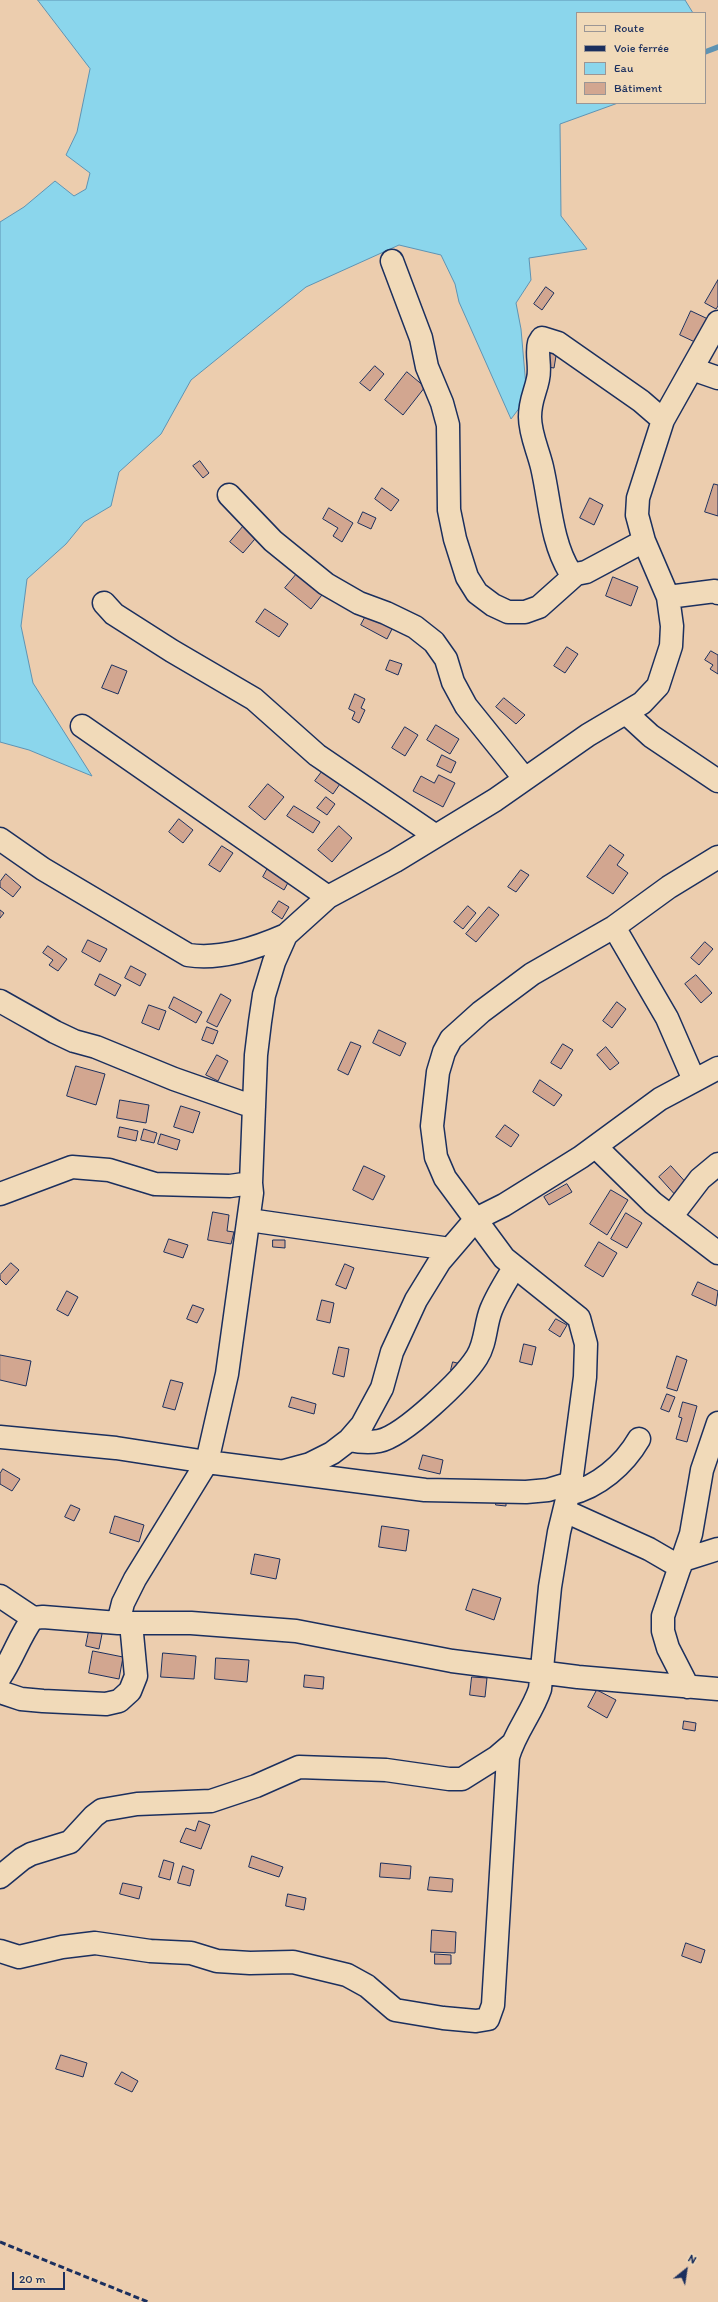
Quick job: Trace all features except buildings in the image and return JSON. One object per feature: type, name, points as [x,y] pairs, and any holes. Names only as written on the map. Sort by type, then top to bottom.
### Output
[{"type":"street","points":[[392,261],[421,338],[427,367],[442,403],[448,425],[449,510],[455,540],[467,577],[477,593],[493,606],[508,612],[525,612],[539,607],[576,574],[592,569],[644,541]]},
{"type":"street","points":[[0,839],[43,869],[188,954],[204,957],[220,955],[266,944],[286,935],[328,897],[436,836],[495,800],[524,778],[588,735],[642,703],[658,686],[666,667],[671,646],[672,626],[668,597],[644,541],[637,516],[638,498],[663,420],[718,322]]},
{"type":"street","points":[[576,574],[570,572],[560,551],[546,498],[542,467],[532,434],[530,418],[531,397],[538,379],[539,342],[542,338],[558,343],[641,401],[663,420]]},
{"type":"street","points":[[692,369],[718,378]]},
{"type":"street","points":[[229,495],[274,541],[326,584],[359,603],[415,627],[434,642],[446,659],[453,682],[466,706],[524,778]]},
{"type":"street","points":[[668,597],[717,592]]},
{"type":"street","points":[[104,603],[114,614],[172,651],[254,699],[317,755],[436,836]]},
{"type":"street","points":[[626,713],[651,736],[718,781]]},
{"type":"street","points":[[82,726],[328,897]]},
{"type":"street","points":[[0,1952],[19,1957],[62,1947],[95,1943],[150,1951],[192,1953],[217,1961],[293,1962],[347,1974],[367,1986],[395,2010],[476,2022],[488,2019],[493,2005],[500,1865],[506,1816],[508,1757],[511,1745],[536,1701],[543,1672],[550,1587],[559,1532],[568,1496],[585,1377],[586,1344],[579,1318],[564,1304],[514,1268],[491,1243],[476,1218],[445,1178],[436,1157],[432,1126],[438,1072],[444,1052],[451,1039],[520,982],[614,927],[718,857]]},
{"type":"street","points":[[614,927],[667,1018],[694,1080]]},
{"type":"street","points":[[0,1692],[21,1699],[106,1704],[119,1701],[130,1691],[136,1676],[137,1666],[124,1623],[123,1603],[135,1578],[207,1462],[227,1374],[252,1193],[251,1183],[256,1055],[264,996],[274,962],[286,935]]},
{"type":"street","points":[[0,1001],[74,1041],[96,1047],[180,1081],[254,1107]]},
{"type":"street","points":[[284,1470],[310,1464],[332,1453],[349,1440],[362,1425],[382,1388],[392,1352],[416,1300],[440,1261],[476,1218],[504,1205],[596,1147],[660,1099],[718,1068]]},
{"type":"street","points":[[596,1147],[634,1186],[718,1253]]},
{"type":"street","points":[[671,1217],[700,1179],[718,1164]]},
{"type":"street","points":[[0,1194],[72,1167],[109,1170],[155,1184],[230,1186],[251,1183]]},
{"type":"street","points":[[249,1220],[450,1249]]},
{"type":"street","points":[[349,1440],[362,1442],[380,1441],[398,1432],[423,1413],[463,1376],[478,1356],[491,1311],[514,1268]]},
{"type":"street","points":[[688,1687],[668,1648],[663,1631],[663,1616],[691,1534],[702,1470],[718,1423]]},
{"type":"street","points":[[0,1437],[116,1448],[207,1462],[284,1470],[359,1482],[455,1492],[526,1492],[548,1490],[568,1496],[649,1549],[682,1563],[718,1549]]},
{"type":"street","points":[[568,1496],[582,1490],[610,1472],[631,1452],[639,1439]]},
{"type":"street","points":[[0,1596],[33,1618],[43,1617],[124,1623],[191,1623],[296,1631],[452,1661],[543,1672],[718,1689]]},
{"type":"street","points":[[0,1677],[33,1618]]},
{"type":"street","points":[[0,1878],[22,1859],[31,1854],[70,1842],[94,1816],[107,1808],[136,1804],[211,1801],[243,1791],[299,1767],[386,1770],[449,1779],[462,1779],[497,1757],[511,1745]]},
{"type":"water","points":[[38,0],[685,0],[692,12],[576,12],[576,104],[615,104],[560,124],[561,216],[587,249],[529,258],[531,280],[516,303],[521,329],[527,398],[511,419],[459,302],[455,284],[441,255],[399,245],[306,287],[191,380],[161,434],[119,472],[111,506],[84,522],[66,544],[27,579],[21,626],[33,683],[92,776],[29,750],[0,742],[0,222],[24,207],[55,181],[74,196],[86,189],[90,173],[66,155],[77,132],[90,69]]},
{"type":"waterway","points":[[706,52],[718,47]]},
{"type":"railway","points":[[0,2242],[148,2302]]}]
